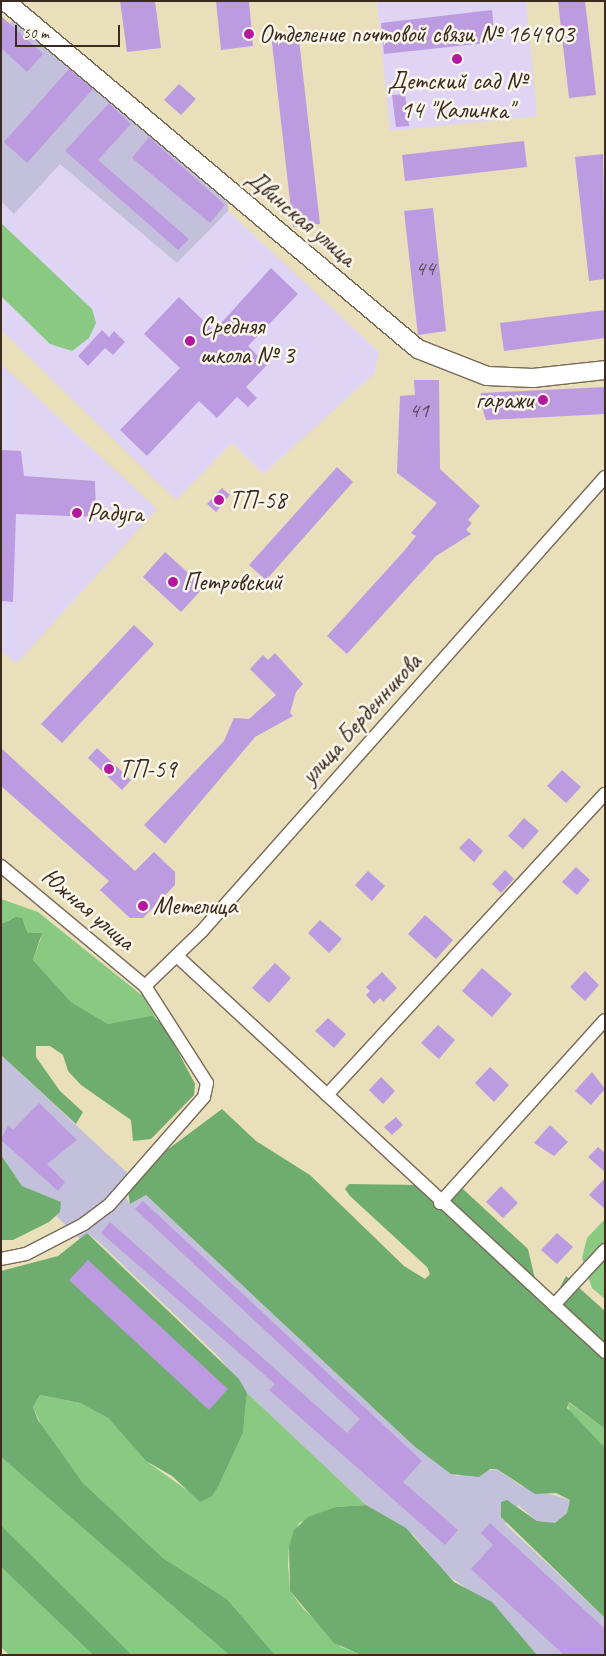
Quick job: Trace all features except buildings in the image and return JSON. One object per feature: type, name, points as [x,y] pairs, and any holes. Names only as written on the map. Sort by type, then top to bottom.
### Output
[{"type":"street","name":"Двинская улица","points":[[5,1],[418,348],[487,376],[533,378],[605,370]]},
{"type":"street","name":"улица Берденникова","points":[[146,986],[178,957],[605,477]]},
{"type":"street","points":[[327,1095],[605,794]]},
{"type":"street","name":"Южная улица","points":[[1,866],[146,986],[207,1083],[204,1097],[109,1205],[84,1224],[26,1254],[1,1259]]},
{"type":"street","points":[[178,957],[440,1202],[605,1352]]},
{"type":"street","points":[[440,1202],[605,1020]]},
{"type":"street","points":[[554,1305],[605,1250]]},
{"type":"shaded area","name":"Детский сад № 14 \"Калинка\"","points":[[377,1],[526,1],[537,116],[390,131]]},
{"type":"shaded area","points":[[16,17],[228,203],[228,211],[177,263],[60,164],[14,214],[1,201],[1,32]]},
{"type":"shaded area","name":"Средняя школа № 3","points":[[59,163],[177,263],[228,211],[379,352],[374,374],[263,474],[232,443],[176,500],[1,330],[1,201],[14,214]]},
{"type":"shaded area","name":"Радуга","points":[[1,364],[157,509],[16,664],[1,651]]},
{"type":"shaded area","points":[[1,1055],[136,1181],[126,1198],[130,1204],[146,1195],[414,1446],[457,1476],[497,1469],[521,1486],[570,1500],[567,1513],[555,1523],[537,1521],[518,1505],[505,1524],[605,1618],[605,1655],[537,1655],[498,1611],[446,1574],[414,1535],[366,1505],[247,1393],[219,1357],[99,1242],[87,1233],[80,1239],[56,1216],[60,1202],[22,1186],[1,1155]]},
{"type":"green space","points":[[1,223],[92,309],[96,323],[89,338],[72,351],[50,344],[1,296]]},
{"type":"green space","points":[[1,899],[38,912],[144,997],[156,1018],[108,1024],[71,1002],[33,960],[41,938],[28,933],[24,922],[11,919],[1,924]]},
{"type":"green space","points":[[16,917],[22,918],[28,933],[42,933],[33,960],[71,1002],[108,1024],[152,1016],[164,1025],[195,1084],[194,1095],[151,1139],[133,1141],[131,1120],[81,1085],[68,1071],[63,1055],[50,1046],[36,1046],[36,1057],[60,1091],[83,1112],[76,1124],[1,1055],[1,924]]},
{"type":"green space","points":[[222,1109],[256,1141],[310,1175],[404,1266],[425,1279],[430,1274],[427,1267],[350,1196],[345,1189],[349,1184],[418,1185],[452,1195],[463,1189],[528,1249],[535,1279],[554,1299],[566,1276],[605,1311],[605,1429],[569,1402],[567,1408],[605,1448],[605,1618],[501,1517],[501,1502],[507,1500],[537,1521],[555,1523],[567,1513],[570,1500],[556,1493],[535,1494],[497,1469],[490,1469],[479,1477],[451,1474],[414,1446],[146,1195],[130,1204],[128,1191],[159,1156]]},
{"type":"green space","points":[[1,1155],[22,1186],[61,1202],[60,1212],[49,1222],[13,1240],[1,1240]]},
{"type":"green space","points":[[605,1219],[605,1299],[592,1288],[582,1258],[587,1238]]},
{"type":"green space","points":[[87,1233],[239,1379],[247,1393],[243,1433],[219,1485],[212,1496],[200,1502],[172,1476],[146,1461],[108,1418],[80,1403],[40,1395],[33,1407],[38,1420],[82,1482],[163,1558],[227,1599],[275,1655],[229,1655],[1,1457],[1,1271],[58,1256]]},
{"type":"green space","points":[[247,1393],[366,1505],[336,1507],[299,1523],[289,1546],[288,1565],[290,1591],[301,1606],[341,1647],[361,1655],[275,1655],[227,1599],[163,1558],[82,1482],[45,1433],[33,1407],[40,1395],[80,1403],[108,1418],[146,1461],[191,1493],[219,1485],[243,1433]]},
{"type":"green space","points":[[568,1402],[605,1429],[605,1448],[569,1413]]},
{"type":"green space","points":[[1,1457],[229,1655],[132,1655],[1,1525]]},
{"type":"green space","points":[[366,1505],[406,1528],[454,1582],[492,1602],[537,1655],[361,1655],[334,1643],[290,1591],[289,1546],[294,1530],[308,1517],[336,1507]]},
{"type":"green space","points":[[1,1525],[132,1655],[93,1655],[1,1567]]},
{"type":"green space","points":[[1,1567],[93,1655],[9,1655],[1,1647]]},
{"type":"place","name":"Отделение почтовой связи № 164903","points":[[249,34]]},
{"type":"place","name":"Детский сад № 14 \"Калинка\"","points":[[457,59]]},
{"type":"place","name":"Средняя школа № 3","points":[[190,341]]},
{"type":"place","name":"гаражи","points":[[543,400]]},
{"type":"place","name":"ТП-58","points":[[219,500]]},
{"type":"place","name":"Радуга","points":[[77,513]]},
{"type":"place","name":"Петровский","points":[[173,582]]},
{"type":"place","name":"ТП-59","points":[[109,769]]},
{"type":"place","name":"Метелица","points":[[143,906]]}]
